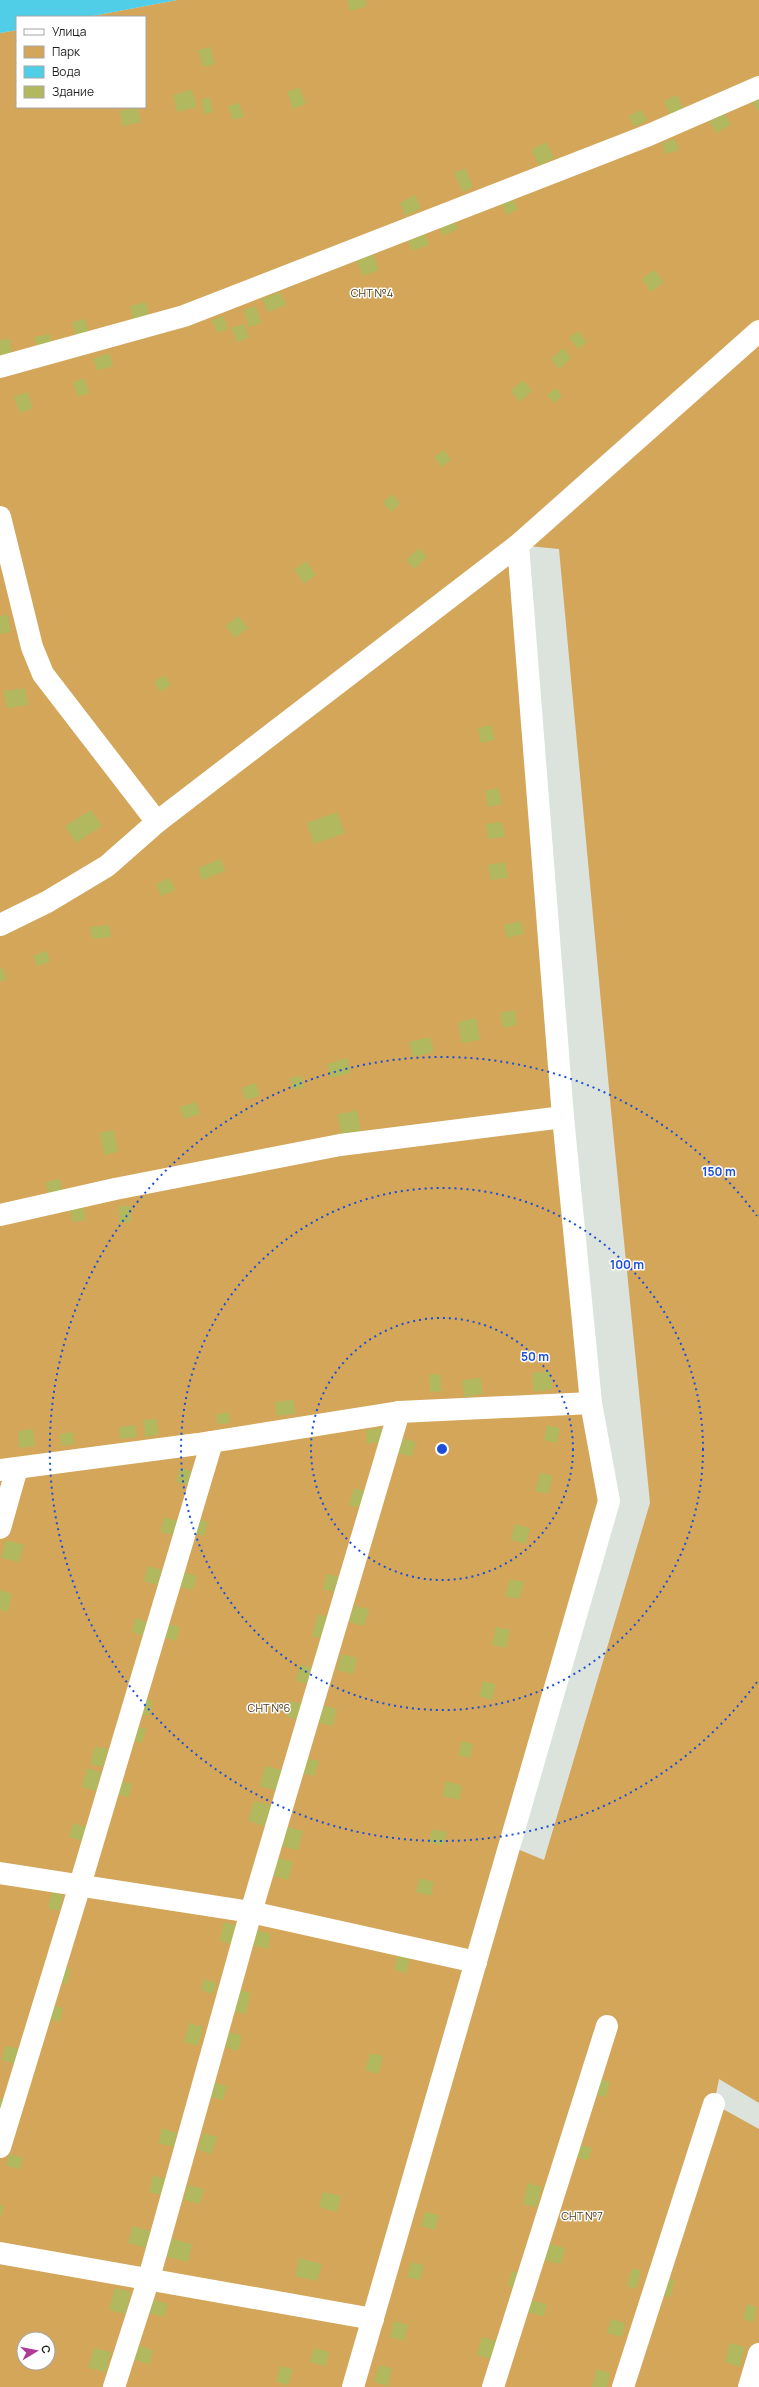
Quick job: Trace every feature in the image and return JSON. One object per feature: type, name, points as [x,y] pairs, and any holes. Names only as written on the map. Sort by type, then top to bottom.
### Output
[{"type":"street","points":[[0,367],[184,316],[649,135],[759,87]]},
{"type":"street","points":[[0,925],[47,902],[107,866],[157,822],[518,545],[759,331]]},
{"type":"street","points":[[0,517],[32,647],[43,674],[157,822]]},
{"type":"street","points":[[353,2387],[609,1501],[591,1404],[563,1117],[518,545]]},
{"type":"street","points":[[0,1215],[115,1189],[340,1145],[563,1117]]},
{"type":"street","points":[[0,1528],[9,1469],[212,1442],[399,1412],[591,1404]]},
{"type":"street","points":[[114,2387],[148,2278],[251,1912],[399,1412]]},
{"type":"street","points":[[0,2147],[212,1442]]},
{"type":"street","points":[[0,1873],[251,1912],[476,1962]]},
{"type":"street","points":[[493,2387],[608,2026]]},
{"type":"street","points":[[623,2387],[714,2104]]},
{"type":"street","points":[[0,2253],[373,2318]]},
{"type":"street","points":[[749,2387],[759,2354]]},
{"type":"green space","points":[[177,0],[759,0],[759,2103],[719,2079],[714,2104],[759,2129],[759,2387],[0,2387],[0,33],[16,30],[16,108],[146,108],[146,16],[92,16]],"holes":[[[518,545],[559,549],[611,1110],[650,1503],[544,1860],[510,1846],[609,1501]]]},
{"type":"water","points":[[0,0],[177,0],[92,16],[16,16],[16,30],[0,33]]},
{"type":"building","points":[[347,0],[365,0],[367,6],[350,11]]},
{"type":"building","points":[[210,47],[215,64],[203,67],[198,50]]},
{"type":"building","points":[[299,87],[306,104],[293,109],[287,92]]},
{"type":"building","points":[[192,90],[197,107],[177,112],[173,95]]},
{"type":"building","points":[[677,95],[686,114],[673,120],[664,101]]},
{"type":"building","points":[[210,97],[213,112],[204,114],[201,99]]},
{"type":"building","points":[[759,97],[759,109],[757,110],[752,101]]},
{"type":"building","points":[[239,103],[244,117],[233,120],[228,106]]},
{"type":"building","points":[[137,108],[141,122],[123,126],[119,111]]},
{"type":"building","points":[[641,110],[647,120],[634,127],[629,116]]},
{"type":"building","points":[[724,113],[731,125],[716,133],[709,121]]},
{"type":"building","points":[[675,139],[679,150],[665,154],[662,143]]},
{"type":"building","points":[[546,142],[554,158],[540,166],[531,150]]},
{"type":"building","points":[[465,168],[473,187],[463,192],[454,173]]},
{"type":"building","points":[[415,195],[421,208],[406,216],[400,203]]},
{"type":"building","points":[[511,196],[518,209],[507,215],[500,202]]},
{"type":"building","points":[[453,217],[458,229],[443,236],[438,223]]},
{"type":"building","points":[[425,234],[429,245],[412,251],[408,241]]},
{"type":"building","points":[[373,254],[379,270],[363,276],[356,260]]},
{"type":"building","points":[[654,270],[664,282],[651,292],[642,279]]},
{"type":"building","points":[[280,292],[286,305],[268,312],[262,299]]},
{"type":"building","points":[[146,302],[150,318],[134,322],[130,306]]},
{"type":"building","points":[[256,306],[261,323],[249,327],[244,310]]},
{"type":"building","points":[[223,316],[228,329],[217,333],[212,320]]},
{"type":"building","points":[[85,319],[89,332],[76,336],[72,322]]},
{"type":"building","points":[[244,324],[249,338],[237,342],[231,328]]},
{"type":"building","points":[[578,331],[587,342],[578,349],[569,338]]},
{"type":"building","points":[[50,334],[52,343],[37,347],[34,337]]},
{"type":"building","points":[[10,339],[12,353],[0,355],[0,340]]},
{"type":"building","points":[[563,348],[571,358],[559,369],[551,359]]},
{"type":"building","points":[[109,353],[113,366],[97,371],[93,359]]},
{"type":"building","points":[[84,378],[89,393],[78,397],[73,382]]},
{"type":"building","points":[[523,380],[532,391],[520,402],[511,391]]},
{"type":"building","points":[[556,388],[562,396],[554,403],[547,395]]},
{"type":"building","points":[[27,392],[33,408],[20,413],[14,397]]},
{"type":"building","points":[[444,450],[451,460],[441,467],[434,457]]},
{"type":"building","points":[[393,494],[400,504],[391,512],[383,502]]},
{"type":"building","points":[[419,548],[427,557],[414,569],[406,560]]},
{"type":"building","points":[[306,561],[316,575],[304,584],[294,570]]},
{"type":"building","points":[[8,615],[11,632],[0,634],[0,616]]},
{"type":"building","points":[[238,616],[248,628],[235,638],[226,626]]},
{"type":"building","points":[[164,675],[171,685],[160,692],[154,682]]},
{"type":"building","points":[[25,688],[28,705],[7,708],[4,691]]},
{"type":"building","points":[[491,725],[495,740],[481,743],[478,728]]},
{"type":"building","points":[[498,788],[502,804],[488,807],[485,791]]},
{"type":"building","points":[[91,810],[102,826],[76,843],[65,826]]},
{"type":"building","points":[[337,812],[345,833],[314,844],[307,823]]},
{"type":"building","points":[[502,822],[505,837],[488,839],[486,824]]},
{"type":"building","points":[[221,859],[225,871],[202,880],[198,868]]},
{"type":"building","points":[[505,862],[508,878],[491,880],[488,865]]},
{"type":"building","points":[[170,878],[175,890],[161,896],[156,884]]},
{"type":"building","points":[[521,921],[524,934],[507,938],[504,925]]},
{"type":"building","points":[[109,925],[111,937],[92,939],[90,927]]},
{"type":"building","points":[[47,951],[50,962],[37,966],[33,956]]},
{"type":"building","points":[[2,967],[7,979],[0,982],[0,968]]},
{"type":"building","points":[[515,1010],[517,1025],[503,1028],[500,1013]]},
{"type":"building","points":[[476,1018],[480,1040],[462,1043],[458,1022]]},
{"type":"building","points":[[430,1037],[434,1052],[413,1057],[409,1042]]},
{"type":"building","points":[[347,1058],[351,1073],[331,1078],[327,1064]]},
{"type":"building","points":[[302,1076],[304,1087],[293,1090],[290,1078]]},
{"type":"building","points":[[256,1083],[260,1096],[245,1100],[242,1088]]},
{"type":"building","points":[[196,1102],[200,1114],[184,1119],[180,1107]]},
{"type":"building","points":[[357,1110],[361,1131],[342,1135],[337,1115]]},
{"type":"building","points":[[114,1130],[118,1152],[104,1155],[100,1133]]},
{"type":"building","points":[[60,1179],[63,1193],[48,1195],[46,1182]]},
{"type":"building","points":[[119,1206],[131,1206],[131,1222],[119,1223]]},
{"type":"building","points":[[84,1208],[86,1220],[72,1222],[70,1210]]},
{"type":"building","points":[[550,1371],[553,1389],[534,1392],[532,1373]]},
{"type":"building","points":[[440,1374],[442,1391],[430,1392],[429,1375]]},
{"type":"building","points":[[481,1378],[483,1394],[464,1397],[462,1380]]},
{"type":"building","points":[[294,1400],[295,1414],[277,1416],[275,1402]]},
{"type":"building","points":[[229,1412],[230,1423],[218,1424],[216,1414]]},
{"type":"building","points":[[157,1419],[158,1435],[145,1437],[143,1420]]},
{"type":"building","points":[[135,1425],[137,1437],[120,1439],[119,1427]]},
{"type":"building","points":[[547,1425],[560,1428],[557,1443],[544,1440]]},
{"type":"building","points":[[381,1428],[382,1442],[367,1444],[366,1430]]},
{"type":"building","points":[[33,1429],[35,1446],[19,1448],[18,1431]]},
{"type":"building","points":[[73,1432],[74,1444],[62,1446],[60,1434]]},
{"type":"building","points":[[402,1438],[416,1442],[412,1457],[398,1453]]},
{"type":"building","points":[[180,1468],[192,1471],[188,1485],[176,1482]]},
{"type":"building","points":[[540,1473],[553,1476],[548,1494],[535,1491]]},
{"type":"building","points":[[354,1488],[369,1492],[364,1509],[349,1505]]},
{"type":"building","points":[[164,1517],[181,1522],[177,1536],[161,1532]]},
{"type":"building","points":[[197,1519],[208,1522],[204,1536],[193,1533]]},
{"type":"building","points":[[515,1524],[530,1528],[526,1544],[511,1540]]},
{"type":"building","points":[[6,1540],[24,1545],[19,1562],[1,1558]]},
{"type":"building","points":[[148,1566],[162,1570],[158,1585],[144,1581]]},
{"type":"building","points":[[183,1572],[197,1576],[193,1590],[179,1587]]},
{"type":"building","points":[[327,1574],[343,1578],[339,1593],[323,1589]]},
{"type":"building","points":[[510,1579],[524,1582],[519,1599],[505,1596]]},
{"type":"building","points":[[0,1590],[12,1594],[8,1612],[0,1610]]},
{"type":"building","points":[[354,1606],[369,1609],[364,1626],[349,1622]]},
{"type":"building","points":[[318,1614],[330,1618],[324,1639],[312,1636]]},
{"type":"building","points":[[135,1618],[148,1622],[144,1636],[132,1632]]},
{"type":"building","points":[[166,1624],[180,1627],[176,1641],[162,1637]]},
{"type":"building","points":[[496,1627],[510,1630],[506,1648],[492,1645]]},
{"type":"building","points":[[341,1654],[357,1658],[353,1674],[337,1670]]},
{"type":"building","points":[[300,1665],[315,1668],[311,1685],[296,1681]]},
{"type":"building","points":[[483,1681],[496,1684],[492,1700],[479,1696]]},
{"type":"building","points":[[142,1698],[153,1701],[149,1716],[138,1713]]},
{"type":"building","points":[[291,1701],[303,1704],[299,1720],[287,1717]]},
{"type":"building","points":[[321,1705],[337,1709],[333,1726],[317,1722]]},
{"type":"building","points":[[133,1726],[146,1729],[142,1743],[130,1740]]},
{"type":"building","points":[[462,1741],[473,1744],[470,1758],[458,1755]]},
{"type":"building","points":[[95,1746],[108,1749],[103,1767],[90,1764]]},
{"type":"building","points":[[306,1758],[319,1761],[314,1776],[302,1773]]},
{"type":"building","points":[[265,1766],[282,1770],[277,1791],[260,1786]]},
{"type":"building","points":[[87,1768],[101,1772],[96,1791],[82,1787]]},
{"type":"building","points":[[118,1780],[132,1784],[129,1797],[115,1794]]},
{"type":"building","points":[[446,1781],[462,1786],[459,1800],[442,1796]]},
{"type":"building","points":[[254,1801],[271,1805],[265,1826],[248,1821]]},
{"type":"building","points":[[73,1823],[87,1827],[83,1841],[69,1837]]},
{"type":"building","points":[[286,1826],[303,1831],[298,1850],[281,1846]]},
{"type":"building","points":[[432,1829],[447,1832],[443,1845],[429,1842]]},
{"type":"building","points":[[278,1858],[293,1862],[288,1880],[274,1876]]},
{"type":"building","points":[[420,1878],[434,1882],[431,1896],[416,1892]]},
{"type":"building","points":[[52,1892],[63,1895],[59,1911],[48,1908]]},
{"type":"building","points":[[224,1922],[236,1925],[231,1944],[220,1941]]},
{"type":"building","points":[[256,1930],[271,1934],[268,1949],[252,1945]]},
{"type":"building","points":[[398,1955],[410,1958],[406,1973],[394,1970]]},
{"type":"building","points":[[61,1966],[71,1969],[67,1984],[57,1981]]},
{"type":"building","points":[[204,1979],[217,1983],[213,1994],[201,1990]]},
{"type":"building","points":[[236,1989],[251,1993],[245,2014],[231,2010]]},
{"type":"building","points":[[50,2005],[63,2008],[60,2022],[46,2018]]},
{"type":"building","points":[[189,2023],[203,2027],[198,2046],[184,2042]]},
{"type":"building","points":[[229,2032],[242,2036],[238,2051],[225,2047]]},
{"type":"building","points":[[6,2046],[21,2049],[17,2064],[2,2060]]},
{"type":"building","points":[[370,2053],[383,2056],[379,2074],[365,2070]]},
{"type":"building","points":[[597,2078],[610,2082],[606,2097],[593,2094]]},
{"type":"building","points":[[213,2082],[227,2086],[223,2100],[210,2097]]},
{"type":"building","points":[[0,2098],[4,2099],[0,2112]]},
{"type":"building","points":[[162,2128],[177,2133],[174,2147],[158,2143]]},
{"type":"building","points":[[203,2133],[217,2137],[212,2154],[198,2150]]},
{"type":"building","points":[[577,2144],[592,2148],[588,2160],[574,2157]]},
{"type":"building","points":[[9,2154],[23,2158],[20,2169],[6,2166]]},
{"type":"building","points":[[153,2175],[165,2179],[161,2195],[149,2192]]},
{"type":"building","points":[[528,2183],[542,2187],[537,2207],[523,2204]]},
{"type":"building","points":[[188,2185],[204,2189],[200,2204],[184,2200]]},
{"type":"building","points":[[323,2192],[341,2196],[337,2212],[319,2207]]},
{"type":"building","points":[[0,2205],[4,2206],[0,2219]]},
{"type":"building","points":[[425,2212],[439,2215],[435,2230],[421,2226]]},
{"type":"building","points":[[133,2226],[150,2231],[146,2248],[128,2243]]},
{"type":"building","points":[[169,2238],[192,2244],[188,2262],[164,2256]]},
{"type":"building","points":[[547,2243],[565,2248],[561,2264],[543,2260]]},
{"type":"building","points":[[299,2258],[322,2264],[317,2281],[295,2276]]},
{"type":"building","points":[[411,2262],[424,2265],[420,2280],[407,2277]]},
{"type":"building","points":[[632,2268],[641,2271],[636,2289],[627,2286]]},
{"type":"building","points":[[512,2271],[520,2273],[516,2288],[508,2286]]},
{"type":"building","points":[[663,2277],[675,2280],[670,2297],[658,2294]]},
{"type":"building","points":[[115,2288],[131,2292],[126,2314],[109,2310]]},
{"type":"building","points":[[151,2299],[168,2304],[164,2317],[148,2313]]},
{"type":"building","points":[[529,2300],[547,2304],[544,2316],[526,2312]]},
{"type":"building","points":[[747,2304],[757,2307],[753,2322],[743,2319]]},
{"type":"building","points":[[611,2319],[625,2323],[622,2337],[607,2333]]},
{"type":"building","points":[[394,2321],[408,2325],[404,2341],[390,2337]]},
{"type":"building","points":[[482,2337],[499,2342],[494,2360],[477,2355]]},
{"type":"building","points":[[730,2343],[745,2347],[740,2367],[725,2362]]},
{"type":"building","points":[[138,2345],[153,2350],[150,2364],[134,2360]]},
{"type":"building","points":[[94,2348],[111,2352],[106,2372],[88,2368]]},
{"type":"building","points":[[314,2348],[329,2352],[325,2366],[310,2362]]},
{"type":"building","points":[[379,2365],[392,2368],[388,2386],[374,2382]]},
{"type":"building","points":[[280,2366],[293,2369],[288,2385],[276,2382]]},
{"type":"building","points":[[597,2369],[610,2373],[607,2387],[592,2387]]},
{"type":"park label","name":"СНТ №4","points":[[372,292]]},
{"type":"park label","name":"СНТ №6","points":[[269,1707]]},
{"type":"park label","name":"СНТ №7","points":[[582,2215]]}]
